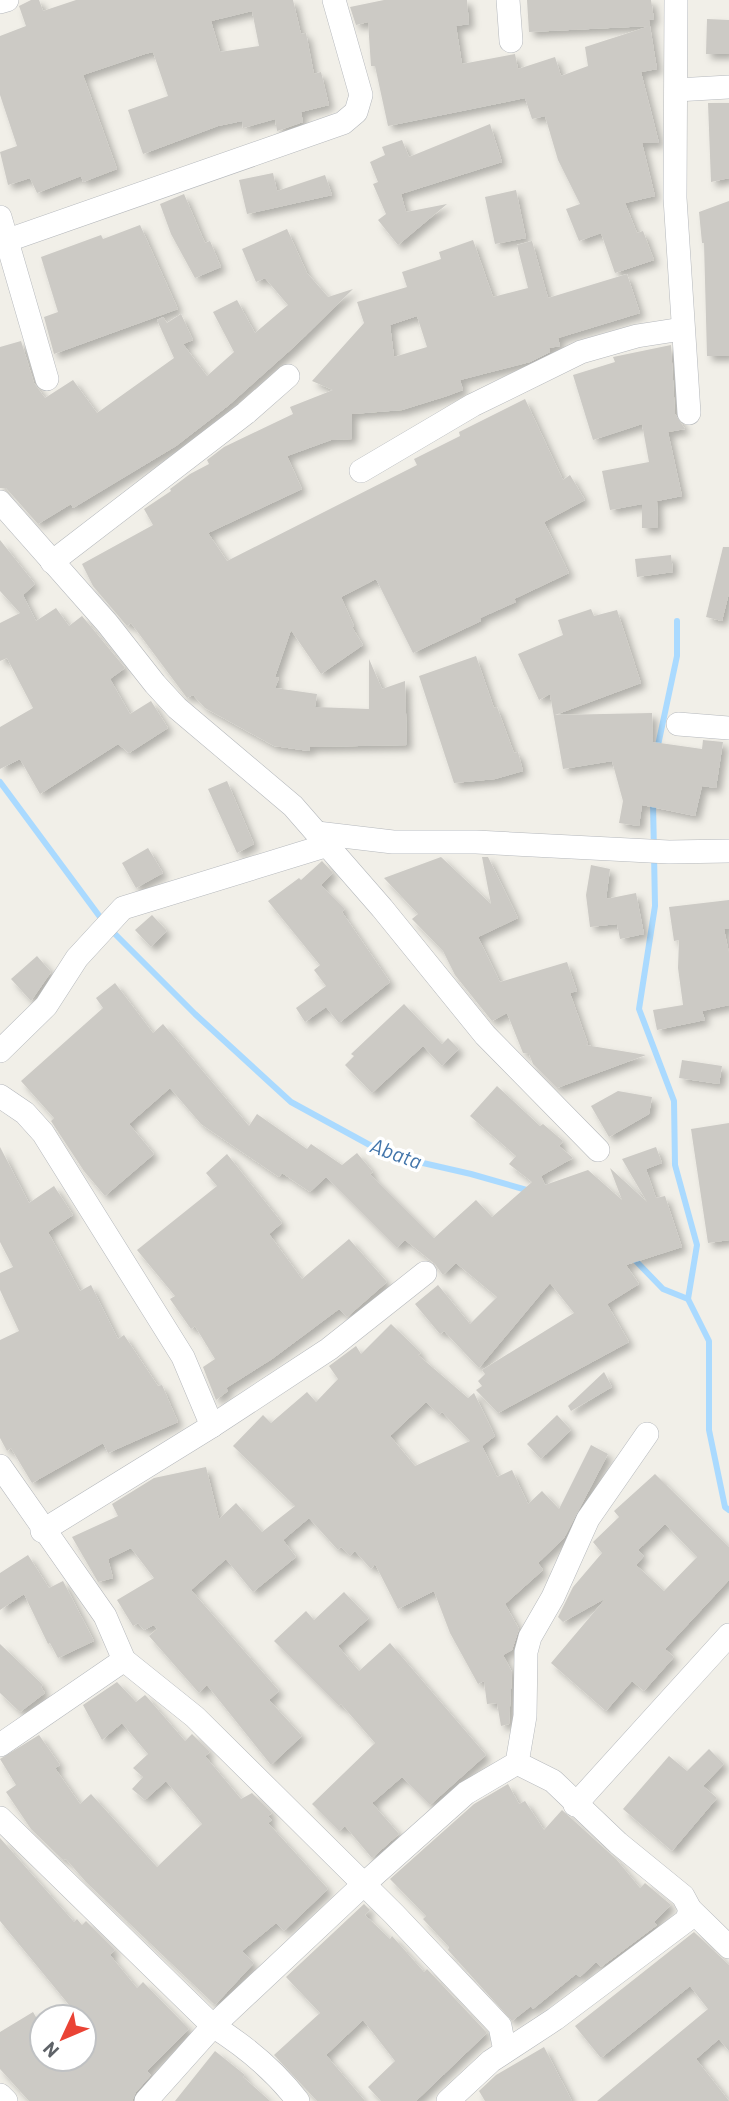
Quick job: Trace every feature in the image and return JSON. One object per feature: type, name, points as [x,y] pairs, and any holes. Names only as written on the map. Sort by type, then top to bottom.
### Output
[{"type":"street","points":[[0,2],[7,0]]},
{"type":"street","points":[[3,242],[342,123],[356,112],[360,95],[334,0]]},
{"type":"street","points":[[508,0],[511,41]]},
{"type":"street","points":[[676,0],[675,198],[689,413]]},
{"type":"street","points":[[676,90],[729,87]]},
{"type":"street","points":[[0,217],[3,242],[47,379]]},
{"type":"street","points":[[361,471],[473,405],[581,352],[637,336],[682,329]]},
{"type":"street","points":[[52,562],[246,413],[289,376]]},
{"type":"street","points":[[0,502],[177,708],[270,783],[323,839],[485,1035],[598,1150]]},
{"type":"street","points":[[678,724],[729,728]]},
{"type":"street","points":[[0,1051],[46,1006],[77,958],[123,908],[323,839],[668,852],[729,851]]},
{"type":"street","points":[[0,1096],[25,1113],[43,1133],[183,1357],[212,1426]]},
{"type":"street","points":[[42,1531],[212,1426],[329,1349],[425,1273]]},
{"type":"street","points":[[146,2101],[213,2026],[363,1885],[466,1793],[517,1763],[525,1716],[526,1652],[530,1637],[553,1597],[588,1519],[647,1434]]},
{"type":"street","points":[[0,1466],[42,1531],[105,1616],[124,1660],[195,1717],[363,1885],[500,2026],[505,2052]]},
{"type":"street","points":[[575,1805],[729,1635]]},
{"type":"street","points":[[0,1745],[124,1660]]},
{"type":"street","points":[[517,1763],[553,1781],[575,1805],[683,1896],[690,1909],[729,1947]]},
{"type":"street","points":[[0,1818],[213,2026],[239,2043],[287,2087],[298,2101]]},
{"type":"street","points":[[448,2101],[505,2052],[555,2019],[687,1920],[690,1909]]},
{"type":"street","points":[[0,2095],[6,2101]]},
{"type":"building","points":[[31,0],[39,0],[43,11],[76,0],[293,0],[301,34],[306,33],[314,74],[321,72],[329,105],[301,112],[303,122],[277,131],[275,119],[243,128],[242,121],[218,126],[143,154],[128,110],[168,96],[153,52],[83,75],[117,169],[83,182],[81,176],[37,193],[30,178],[8,185],[0,152],[17,146],[0,95],[0,36],[26,26],[19,6]],"holes":[[[252,11],[259,46],[220,52],[211,21]]]},
{"type":"building","points":[[384,0],[467,0],[469,24],[456,26],[462,64],[515,54],[518,69],[555,57],[561,76],[588,66],[585,47],[650,26],[657,69],[641,72],[659,143],[642,143],[655,196],[625,203],[637,233],[643,231],[654,260],[615,273],[601,233],[579,241],[566,209],[580,204],[558,160],[545,116],[532,119],[525,98],[388,126],[375,66],[371,66],[368,22],[356,25],[350,7]]},
{"type":"building","points":[[527,0],[651,0],[654,19],[649,20],[650,26],[529,32]]},
{"type":"building","points":[[707,19],[729,20],[729,54],[706,54]]},
{"type":"building","points":[[708,103],[729,103],[729,178],[711,182]]},
{"type":"building","points":[[490,124],[502,162],[401,194],[406,212],[447,204],[398,245],[378,220],[386,214],[373,184],[378,182],[370,162],[385,155],[382,147],[402,140],[409,157]]},
{"type":"building","points":[[273,173],[277,191],[325,175],[332,195],[247,214],[239,180]]},
{"type":"building","points":[[516,190],[526,238],[495,244],[485,197]]},
{"type":"building","points":[[184,194],[205,243],[210,241],[221,267],[195,278],[171,234],[160,204]]},
{"type":"building","points":[[729,201],[729,356],[707,356],[704,243],[699,212]]},
{"type":"building","points":[[140,225],[178,309],[54,354],[44,317],[58,312],[41,257],[101,235],[103,239]]},
{"type":"building","points":[[287,229],[307,273],[328,297],[353,289],[296,345],[229,405],[176,446],[73,508],[71,504],[38,524],[6,488],[0,488],[0,347],[21,341],[34,383],[45,398],[73,380],[97,413],[174,358],[157,320],[163,317],[167,323],[181,314],[193,340],[183,344],[207,376],[234,352],[213,312],[237,300],[255,333],[288,305],[265,278],[256,282],[242,249]]},
{"type":"building","points":[[473,240],[493,297],[528,288],[517,245],[532,241],[548,298],[627,274],[640,313],[558,338],[560,346],[549,348],[550,352],[530,362],[460,380],[463,390],[447,396],[402,410],[352,414],[352,439],[331,440],[287,456],[302,489],[208,533],[227,561],[417,465],[414,459],[460,436],[459,432],[525,399],[563,480],[570,475],[585,500],[544,522],[569,573],[514,599],[516,602],[480,618],[481,621],[413,653],[376,579],[341,597],[354,626],[352,627],[363,645],[321,674],[291,630],[275,677],[279,678],[275,688],[317,694],[315,707],[369,709],[369,659],[382,689],[405,681],[407,745],[310,747],[309,751],[274,746],[205,708],[193,695],[187,698],[131,623],[127,626],[93,586],[82,564],[153,525],[144,509],[190,474],[209,464],[207,460],[224,447],[293,414],[290,407],[333,390],[312,381],[364,323],[357,302],[407,287],[402,272],[441,259],[439,252]],"holes":[[[417,316],[427,347],[394,357],[390,325]]]},
{"type":"building","points":[[671,345],[675,414],[685,429],[668,432],[682,496],[657,501],[658,528],[642,528],[642,504],[610,510],[602,471],[649,462],[642,424],[593,440],[573,375],[615,362],[613,357]]},
{"type":"building","points":[[0,540],[35,584],[23,595],[36,621],[56,608],[69,626],[82,616],[125,668],[110,679],[130,714],[151,701],[168,728],[129,753],[118,744],[40,794],[20,759],[0,769],[0,727],[33,708],[7,658],[0,661],[0,623],[20,613],[0,591]]},
{"type":"building","points":[[723,547],[729,547],[729,593],[722,621],[706,617]]},
{"type":"building","points":[[671,555],[673,572],[637,577],[635,559]]},
{"type":"building","points":[[591,609],[594,616],[617,610],[641,683],[555,715],[652,713],[653,742],[702,749],[703,740],[723,742],[716,788],[702,786],[695,816],[642,805],[639,826],[619,823],[623,801],[612,761],[563,769],[550,694],[539,700],[518,654],[563,635],[558,620]]},
{"type":"building","points":[[476,656],[494,708],[497,707],[514,753],[518,752],[523,771],[495,779],[454,783],[419,676]]},
{"type":"building","points":[[227,781],[254,844],[237,853],[208,789]]},
{"type":"building","points":[[148,848],[163,873],[136,888],[122,863]]},
{"type":"building","points":[[441,857],[491,904],[482,857],[488,857],[518,918],[478,937],[500,982],[567,962],[577,991],[570,993],[588,1044],[585,1045],[646,1055],[557,1088],[533,1064],[529,1054],[523,1053],[507,1013],[492,1021],[455,975],[443,951],[412,919],[418,914],[384,878]]},
{"type":"building","points":[[322,861],[333,873],[321,885],[345,909],[342,912],[390,982],[339,1023],[326,1007],[305,1022],[296,1008],[326,986],[314,970],[320,965],[268,901],[299,878],[301,880]]},
{"type":"building","points":[[591,865],[610,869],[606,899],[636,893],[644,934],[620,939],[617,924],[590,927],[586,895]]},
{"type":"building","points":[[729,900],[729,929],[724,929],[729,953],[729,1005],[702,1011],[705,1020],[657,1030],[653,1010],[683,1005],[678,968],[679,940],[674,941],[669,907]]},
{"type":"building","points":[[152,915],[167,931],[151,947],[135,930]]},
{"type":"building","points":[[37,956],[51,972],[31,1001],[11,979]]},
{"type":"building","points":[[115,983],[153,1033],[163,1024],[249,1126],[257,1114],[307,1149],[311,1144],[342,1165],[357,1153],[373,1172],[370,1174],[434,1238],[476,1200],[492,1217],[532,1182],[509,1164],[516,1156],[470,1116],[497,1086],[540,1126],[543,1124],[563,1141],[559,1146],[573,1158],[541,1176],[545,1185],[588,1170],[622,1200],[610,1168],[647,1202],[622,1159],[656,1147],[662,1163],[646,1169],[656,1198],[665,1196],[682,1247],[626,1265],[639,1284],[607,1304],[629,1342],[498,1413],[476,1390],[482,1386],[478,1381],[485,1374],[482,1370],[574,1313],[550,1283],[479,1368],[444,1331],[440,1334],[415,1304],[438,1285],[470,1324],[497,1297],[456,1263],[443,1275],[435,1264],[405,1240],[397,1248],[326,1177],[310,1192],[282,1173],[279,1177],[201,1124],[170,1088],[129,1124],[154,1154],[105,1196],[84,1171],[51,1121],[54,1118],[21,1081],[103,1008],[96,998]]},
{"type":"building","points":[[404,1004],[442,1044],[448,1038],[459,1049],[442,1066],[423,1046],[372,1093],[345,1065],[354,1056],[351,1054]]},
{"type":"building","points":[[682,1060],[722,1066],[719,1084],[679,1078]]},
{"type":"building","points":[[618,1091],[652,1097],[649,1114],[609,1137],[591,1106]]},
{"type":"building","points":[[729,1123],[729,1240],[708,1243],[691,1129]]},
{"type":"building","points":[[0,1147],[29,1203],[54,1186],[73,1215],[48,1232],[80,1291],[91,1285],[118,1339],[124,1335],[158,1386],[162,1385],[178,1422],[108,1453],[103,1443],[32,1483],[11,1448],[7,1451],[0,1438],[0,1340],[19,1331],[0,1290],[0,1273],[13,1267],[0,1242]]},
{"type":"building","points":[[227,1154],[282,1223],[269,1234],[302,1279],[349,1239],[387,1282],[347,1317],[339,1309],[272,1359],[226,1388],[228,1391],[216,1400],[203,1367],[215,1359],[195,1326],[191,1329],[170,1299],[175,1296],[137,1250],[217,1186],[206,1173]]},
{"type":"building","points":[[391,1324],[421,1353],[418,1355],[468,1398],[474,1393],[495,1436],[482,1446],[497,1477],[512,1470],[528,1504],[542,1491],[559,1509],[591,1445],[608,1454],[564,1538],[538,1563],[543,1570],[505,1604],[519,1629],[512,1650],[503,1655],[512,1672],[509,1724],[501,1726],[497,1703],[487,1704],[484,1681],[478,1684],[450,1633],[434,1591],[398,1609],[375,1564],[371,1569],[355,1551],[350,1556],[341,1547],[338,1550],[309,1518],[283,1540],[296,1557],[253,1592],[226,1559],[191,1590],[279,1691],[269,1700],[302,1736],[271,1765],[207,1685],[199,1693],[149,1636],[157,1629],[154,1625],[144,1630],[138,1623],[133,1626],[117,1600],[154,1578],[131,1548],[108,1559],[113,1578],[98,1582],[72,1537],[118,1516],[112,1504],[154,1478],[206,1467],[219,1519],[236,1503],[262,1532],[295,1506],[233,1446],[263,1415],[271,1423],[307,1392],[316,1402],[338,1379],[329,1366],[356,1346],[361,1354]],"holes":[[[426,1402],[439,1415],[442,1412],[470,1441],[415,1466],[390,1436]]]},
{"type":"building","points":[[604,1372],[612,1387],[571,1411],[568,1406]]},
{"type":"building","points":[[557,1415],[571,1430],[541,1459],[527,1444]]},
{"type":"building","points":[[655,1474],[729,1547],[729,1580],[665,1649],[674,1657],[644,1691],[632,1681],[606,1711],[551,1663],[606,1598],[563,1622],[558,1617],[573,1587],[602,1553],[593,1542],[619,1517],[614,1511]],"holes":[[[665,1524],[697,1557],[664,1591],[636,1565],[644,1556],[638,1550]]]},
{"type":"building","points":[[28,1555],[49,1588],[63,1581],[94,1641],[58,1658],[50,1643],[48,1644],[24,1594],[0,1610],[0,1573]]},
{"type":"building","points":[[344,1592],[369,1618],[338,1646],[359,1671],[390,1643],[486,1755],[430,1805],[402,1777],[372,1803],[399,1834],[372,1858],[345,1826],[339,1831],[312,1804],[375,1743],[341,1704],[339,1706],[274,1641],[306,1611],[314,1620]]},
{"type":"building","points":[[0,1644],[43,1685],[41,1687],[45,1693],[20,1712],[0,1693]]},
{"type":"building","points":[[117,1682],[136,1702],[145,1695],[185,1741],[192,1734],[210,1752],[205,1756],[241,1799],[252,1793],[272,1813],[268,1816],[272,1820],[268,1823],[328,1889],[284,1931],[276,1923],[242,1951],[254,1963],[215,2005],[86,1882],[66,1859],[63,1860],[31,1829],[6,1792],[16,1785],[0,1759],[39,1735],[60,1765],[55,1768],[80,1804],[91,1794],[157,1867],[202,1824],[166,1781],[145,1800],[132,1789],[143,1777],[133,1768],[148,1754],[122,1723],[102,1740],[83,1705]]},
{"type":"building","points":[[709,1749],[724,1764],[703,1786],[717,1798],[672,1851],[623,1809],[669,1756],[687,1771]]},
{"type":"building","points":[[508,1784],[519,1804],[525,1801],[544,1830],[562,1810],[616,1859],[640,1888],[645,1883],[671,1905],[654,1922],[657,1925],[601,1967],[596,1962],[580,1977],[576,1974],[533,2009],[531,2006],[512,2021],[448,1950],[449,1947],[423,1919],[426,1916],[390,1879],[474,1804]]},
{"type":"building","points":[[0,1838],[74,1922],[77,1919],[82,1925],[86,1921],[115,1950],[110,1955],[137,1988],[143,1982],[189,2029],[147,2071],[151,2075],[132,2101],[29,2101],[0,2069],[0,2032],[28,2015],[28,2073],[98,2073],[98,2003],[67,2003],[0,1921]]},
{"type":"building","points":[[364,1904],[370,1910],[365,1915],[390,1939],[392,1936],[424,1972],[427,1969],[487,2033],[416,2101],[381,2101],[368,2087],[395,2061],[363,2020],[326,2055],[365,2101],[317,2101],[274,2055],[320,2013],[286,1977]]},
{"type":"building","points":[[694,1932],[729,1965],[729,2051],[719,2039],[696,2059],[729,2101],[597,2101],[708,2009],[690,1986],[601,2058],[575,2026]]},
{"type":"building","points":[[544,2047],[572,2101],[485,2101],[479,2091],[496,2075]]},
{"type":"building","points":[[215,2051],[245,2075],[243,2077],[270,2101],[175,2101]]},
{"type":"waterway","points":[[657,750],[677,656],[677,621]]},
{"type":"waterway","name":"Abata","points":[[0,782],[103,921]]},
{"type":"waterway","points":[[653,802],[655,906],[639,1009],[674,1101],[675,1165],[697,1245],[688,1299]]},
{"type":"waterway","name":"Abata","points":[[110,929],[195,1014],[291,1102],[388,1155],[530,1191]]},
{"type":"waterway","name":"Abata","points":[[632,1257],[663,1289],[688,1299],[709,1341],[709,1430],[725,1507],[729,1510]]}]
